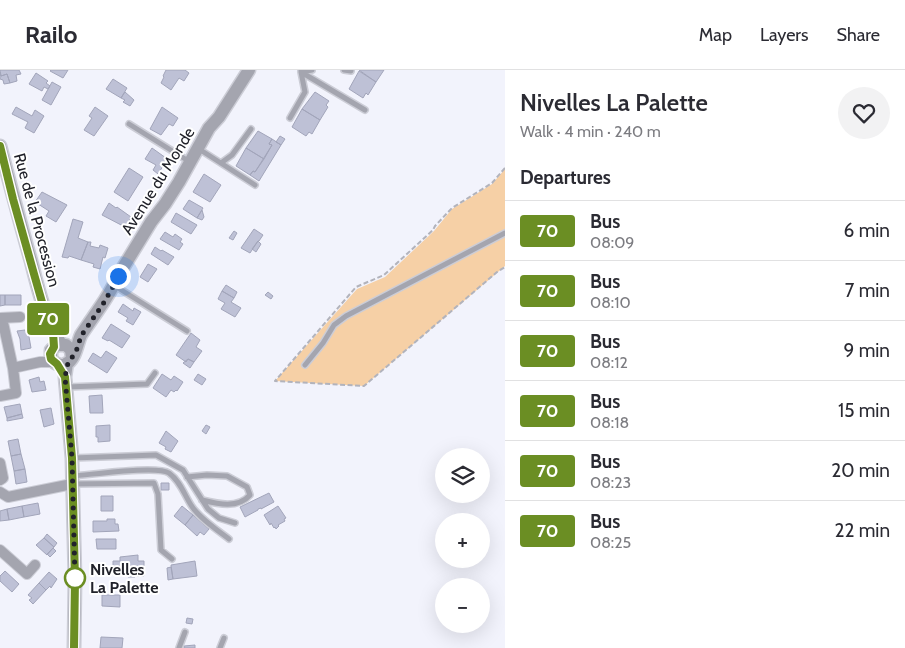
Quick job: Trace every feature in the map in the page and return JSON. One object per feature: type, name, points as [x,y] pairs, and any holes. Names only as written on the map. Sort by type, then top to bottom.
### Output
[{"type":"street","name":"Avenue du Monde","points":[[60,355],[81,336],[103,304],[151,222],[165,204],[210,128],[249,70]]},
{"type":"street","name":"Rue de la Procession","points":[[0,146],[44,309],[60,355]]},
{"type":"street","points":[[0,396],[16,393],[13,368],[1,318],[20,318]]},
{"type":"street","points":[[13,368],[60,355],[66,382],[72,458],[75,579],[74,648]]},
{"type":"street","points":[[0,463],[3,478],[0,480]]},
{"type":"street","points":[[0,492],[8,497],[55,487],[72,480]]},
{"type":"street","points":[[0,550],[27,574],[35,565]]},
{"type":"lane","points":[[301,71],[312,70]]},
{"type":"lane","points":[[344,70],[351,70]]},
{"type":"lane","points":[[301,71],[365,110]]},
{"type":"lane","points":[[290,118],[305,92],[301,71]]},
{"type":"lane","points":[[129,124],[191,162]]},
{"type":"lane","points":[[221,163],[232,155],[251,129]]},
{"type":"lane","points":[[198,148],[255,185]]},
{"type":"lane","points":[[305,365],[323,343],[334,325],[346,316],[505,234]]},
{"type":"lane","points":[[114,285],[187,331]]},
{"type":"lane","points":[[66,382],[147,384],[154,373]]},
{"type":"lane","points":[[72,458],[156,455],[183,470],[208,510],[219,518],[235,523]]},
{"type":"lane","points":[[72,480],[151,469],[168,472],[179,484],[192,507],[228,539]]},
{"type":"lane","points":[[187,477],[227,476],[247,486],[250,494],[246,500],[236,504],[220,504],[202,500]]},
{"type":"lane","points":[[72,480],[154,483],[158,494],[161,550],[172,559]]},
{"type":"lane","points":[[179,648],[185,632]]},
{"type":"lane","points":[[220,648],[224,638]]},
{"type":"path","points":[[505,168],[492,183],[452,208],[433,230],[384,275],[356,287],[275,381],[364,386],[505,267]]},
{"type":"shaded area","points":[[505,169],[505,266],[364,386],[275,381],[357,289],[385,277],[434,231],[452,209],[492,184]]},
{"type":"building","points":[[0,70],[19,70],[21,74],[16,75],[17,81],[10,83],[7,74],[1,76]]},
{"type":"building","points":[[51,70],[68,70],[63,78]]},
{"type":"building","points":[[166,70],[185,70],[189,73],[184,81],[179,78],[171,90],[161,83]]},
{"type":"building","points":[[359,70],[384,70],[376,82]]},
{"type":"building","points":[[359,71],[376,82],[368,95],[366,93],[363,98],[349,89]]},
{"type":"building","points":[[0,72],[1,76],[7,74],[10,83],[4,84],[3,80],[0,79]]},
{"type":"building","points":[[36,73],[48,81],[46,83],[50,86],[48,89],[44,87],[42,91],[29,84]]},
{"type":"building","points":[[113,79],[127,88],[121,98],[106,89]]},
{"type":"building","points":[[52,82],[61,87],[51,105],[42,100]]},
{"type":"building","points":[[125,92],[134,100],[130,106],[123,102],[125,100],[121,98]]},
{"type":"building","points":[[315,92],[329,101],[326,105],[328,107],[320,120],[302,109]]},
{"type":"building","points":[[16,107],[32,116],[35,110],[44,116],[34,133],[25,128],[28,122],[12,114]]},
{"type":"building","points":[[95,107],[108,116],[94,136],[84,130],[92,118],[89,116]]},
{"type":"building","points":[[162,107],[178,118],[173,126],[169,124],[161,135],[150,129]]},
{"type":"building","points":[[302,109],[320,120],[312,134],[309,132],[306,136],[292,127]]},
{"type":"building","points":[[258,131],[272,139],[269,144],[272,145],[264,159],[246,148]]},
{"type":"building","points":[[280,136],[285,139],[281,145],[276,142]]},
{"type":"building","points":[[272,139],[281,145],[259,181],[250,175],[253,171],[255,172],[272,145],[269,144]]},
{"type":"building","points":[[152,148],[166,158],[158,174],[153,170],[156,165],[145,159]]},
{"type":"building","points":[[246,148],[264,159],[255,172],[253,171],[250,175],[236,166]]},
{"type":"building","points":[[129,168],[143,177],[128,201],[114,192]]},
{"type":"building","points":[[204,174],[221,185],[210,202],[193,192]]},
{"type":"building","points":[[42,192],[67,205],[56,222],[46,216],[49,211],[35,202]]},
{"type":"building","points":[[189,200],[203,208],[197,218],[183,209]]},
{"type":"building","points":[[109,203],[131,217],[125,227],[102,215]]},
{"type":"building","points":[[202,210],[204,217],[202,220],[197,218]]},
{"type":"building","points":[[176,213],[197,225],[191,234],[171,222]]},
{"type":"building","points":[[73,219],[83,222],[78,238],[88,242],[81,260],[69,256],[68,258],[62,257]]},
{"type":"building","points":[[254,229],[263,235],[250,253],[241,248]]},
{"type":"building","points":[[234,231],[237,233],[233,240],[229,238]]},
{"type":"building","points":[[165,232],[173,237],[175,234],[182,239],[180,242],[183,244],[179,250],[160,239]]},
{"type":"building","points":[[258,241],[261,244],[256,252],[252,249]]},
{"type":"building","points":[[88,242],[91,242],[90,246],[99,248],[100,245],[108,248],[100,269],[93,267],[94,264],[81,260]]},
{"type":"building","points":[[155,247],[174,257],[168,265],[151,254]]},
{"type":"building","points":[[148,264],[157,269],[148,282],[140,277]]},
{"type":"building","points":[[226,285],[237,292],[234,298],[222,291]]},
{"type":"building","points":[[222,291],[234,298],[231,302],[241,308],[235,317],[221,309],[225,303],[218,299]]},
{"type":"building","points":[[268,292],[273,296],[271,299],[265,295]]},
{"type":"building","points":[[0,295],[5,295],[5,305],[0,306]]},
{"type":"building","points":[[5,295],[21,295],[21,305],[5,305]]},
{"type":"building","points":[[123,304],[133,311],[134,308],[141,312],[133,325],[126,321],[128,318],[118,312]]},
{"type":"building","points":[[111,324],[130,336],[122,348],[102,338]]},
{"type":"building","points":[[17,331],[28,331],[31,348],[21,350]]},
{"type":"building","points":[[191,333],[200,340],[196,347],[202,351],[194,362],[188,359],[186,362],[176,355]]},
{"type":"building","points":[[106,351],[117,358],[107,373],[88,361],[93,353],[101,358]]},
{"type":"building","points":[[188,359],[194,362],[190,368],[183,363]]},
{"type":"building","points":[[162,374],[171,380],[174,376],[183,382],[177,391],[171,390],[166,397],[153,388]]},
{"type":"building","points":[[198,374],[206,379],[202,385],[194,380]]},
{"type":"building","points":[[39,377],[40,382],[44,381],[46,390],[32,392],[29,380]]},
{"type":"building","points":[[102,395],[103,413],[90,413],[89,396]]},
{"type":"building","points":[[20,404],[22,414],[7,418],[4,407]]},
{"type":"building","points":[[51,408],[54,424],[44,427],[40,410]]},
{"type":"building","points":[[22,414],[23,418],[7,421],[7,418]]},
{"type":"building","points":[[110,425],[110,441],[98,442],[96,426]]},
{"type":"building","points":[[206,425],[210,427],[206,434],[202,431]]},
{"type":"building","points":[[166,431],[178,441],[171,452],[159,443]]},
{"type":"building","points":[[18,439],[21,454],[11,456],[8,441]]},
{"type":"building","points":[[21,454],[25,469],[14,471],[11,456]]},
{"type":"building","points":[[25,469],[27,482],[16,484],[14,471]]},
{"type":"building","points":[[161,483],[169,483],[169,490],[161,490]]},
{"type":"building","points":[[269,493],[274,502],[245,517],[240,507]]},
{"type":"building","points":[[101,496],[113,496],[113,511],[101,511]]},
{"type":"building","points":[[38,503],[40,514],[24,517],[22,506]]},
{"type":"building","points":[[22,506],[24,517],[9,520],[7,509]]},
{"type":"building","points":[[182,506],[193,515],[185,525],[174,516]]},
{"type":"building","points":[[278,506],[286,518],[276,529],[271,523],[270,525],[264,515]]},
{"type":"building","points":[[7,509],[9,520],[0,521],[0,511]]},
{"type":"building","points":[[193,515],[209,529],[204,535],[200,532],[197,536],[185,525]]},
{"type":"building","points":[[107,519],[115,519],[115,524],[118,524],[119,531],[93,532],[93,521],[107,521]]},
{"type":"building","points":[[47,534],[57,543],[54,547],[44,538]]},
{"type":"building","points":[[44,538],[54,547],[47,555],[36,545]]},
{"type":"building","points":[[96,539],[116,539],[116,549],[97,549]]},
{"type":"building","points":[[53,548],[56,551],[50,557],[47,554]]},
{"type":"building","points":[[138,555],[138,561],[144,561],[144,576],[137,576],[135,571],[135,577],[128,577],[127,565],[113,566],[113,561],[120,561],[120,557]]},
{"type":"building","points":[[195,561],[197,576],[173,579],[171,565]]},
{"type":"building","points":[[171,567],[173,579],[168,580],[167,568]]},
{"type":"building","points":[[5,571],[19,584],[12,592],[0,581],[0,576]]},
{"type":"building","points":[[49,572],[57,579],[51,588],[50,586],[46,590],[39,583]]},
{"type":"building","points":[[39,583],[46,590],[33,604],[29,600],[32,598],[28,595]]},
{"type":"building","points":[[102,595],[120,595],[120,607],[102,606]]},
{"type":"building","points":[[187,618],[193,619],[192,624],[186,623]]},
{"type":"building","points":[[101,637],[123,638],[122,648],[100,648]]},
{"type":"building","points":[[195,645],[195,648],[184,648],[184,646]]},
{"type":"bus line","name":"70","points":[[0,146],[34,274],[53,332],[54,347],[51,350],[51,359],[57,364],[65,377],[67,388],[72,458],[75,579],[74,648]]},
{"type":"place","name":"Nivelles La Palette","points":[[75,578]]},
{"type":"route","points":[[75,578],[72,458],[65,377],[68,363],[77,349],[81,336],[103,304],[118,276]]}]
